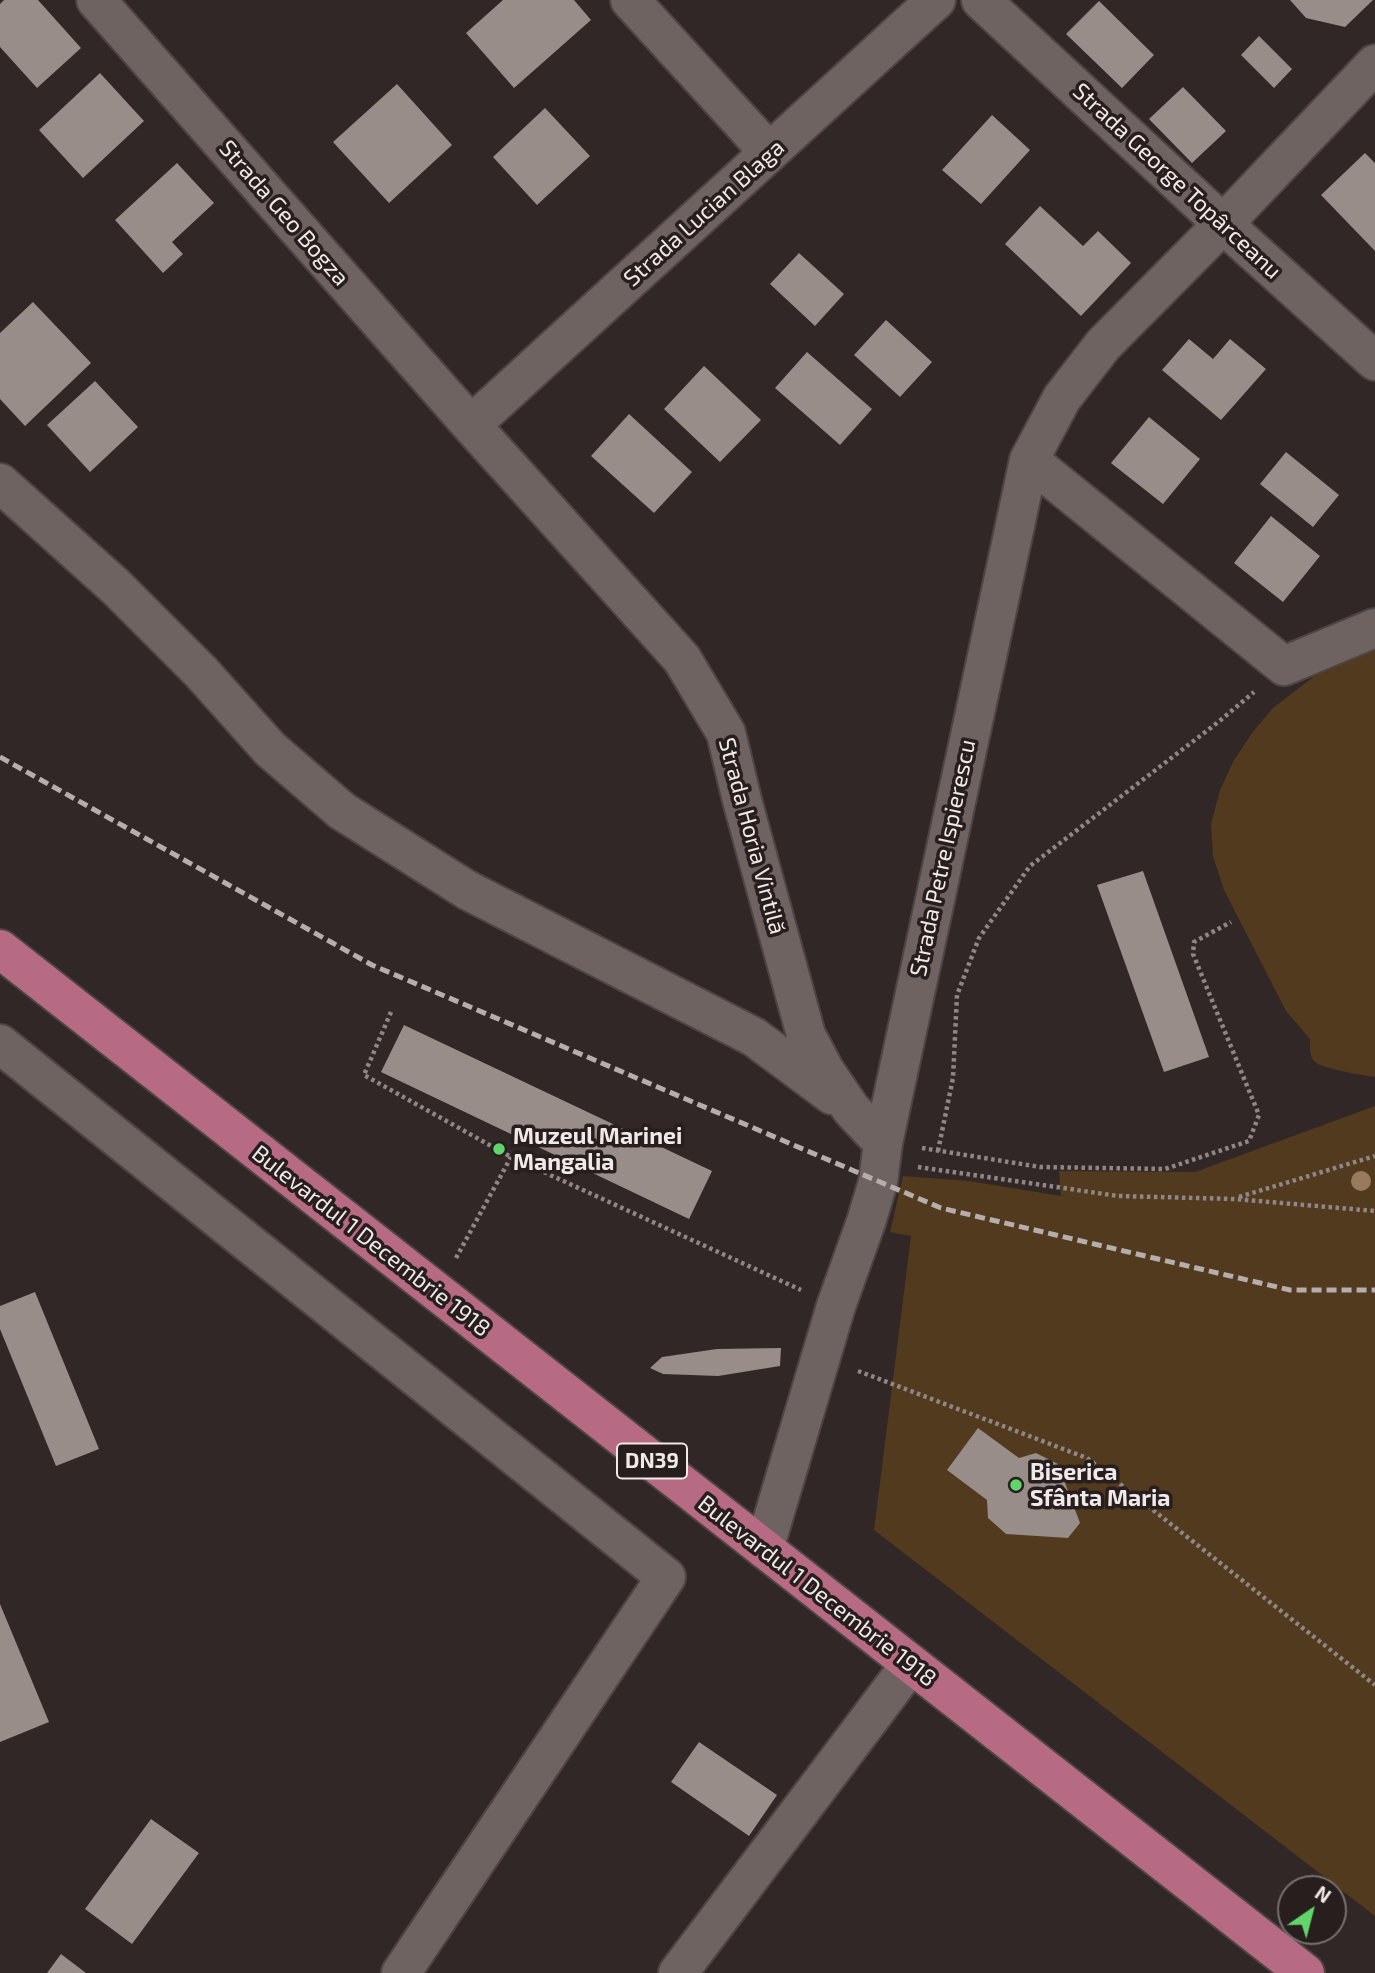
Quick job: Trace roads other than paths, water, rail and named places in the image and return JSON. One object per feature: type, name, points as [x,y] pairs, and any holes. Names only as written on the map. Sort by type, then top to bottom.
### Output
[{"type":"highway","name":"Bulevardul 1 Decembrie 1918","points":[[0,949],[1304,1973]]},
{"type":"street","name":"Strada Geo Bogza","points":[[96,0],[471,425]]},
{"type":"street","points":[[630,0],[769,152]]},
{"type":"street","name":"Strada Lucian Blaga","points":[[471,425],[936,0]]},
{"type":"street","name":"Strada George Topârceanu","points":[[981,0],[1223,225],[1375,361]]},
{"type":"street","name":"Strada Petre Ispierescu","points":[[764,1549],[836,1306],[878,1182],[883,1143],[1029,460],[1062,398],[1103,345],[1223,225],[1375,64]]},
{"type":"street","name":"Strada Horia Vintilă","points":[[471,425],[682,659],[726,733],[806,1035],[850,1109],[883,1143]]},
{"type":"street","points":[[1029,460],[1284,666],[1375,628]]},
{"type":"street","points":[[0,483],[116,587],[201,672],[270,749],[342,811],[467,890],[754,1037],[850,1109]]},
{"type":"street","points":[[0,1044],[666,1577],[401,1973]]},
{"type":"street","points":[[678,1973],[911,1665]]},
{"type":"railway","points":[[0,757],[372,965],[941,1208],[1290,1290],[1375,1290]]},
{"type":"place","name":"Muzeul Marinei Mangalia","points":[[499,1149]]},
{"type":"place","name":"Biserica Sfânta Maria","points":[[1016,1485]]}]
